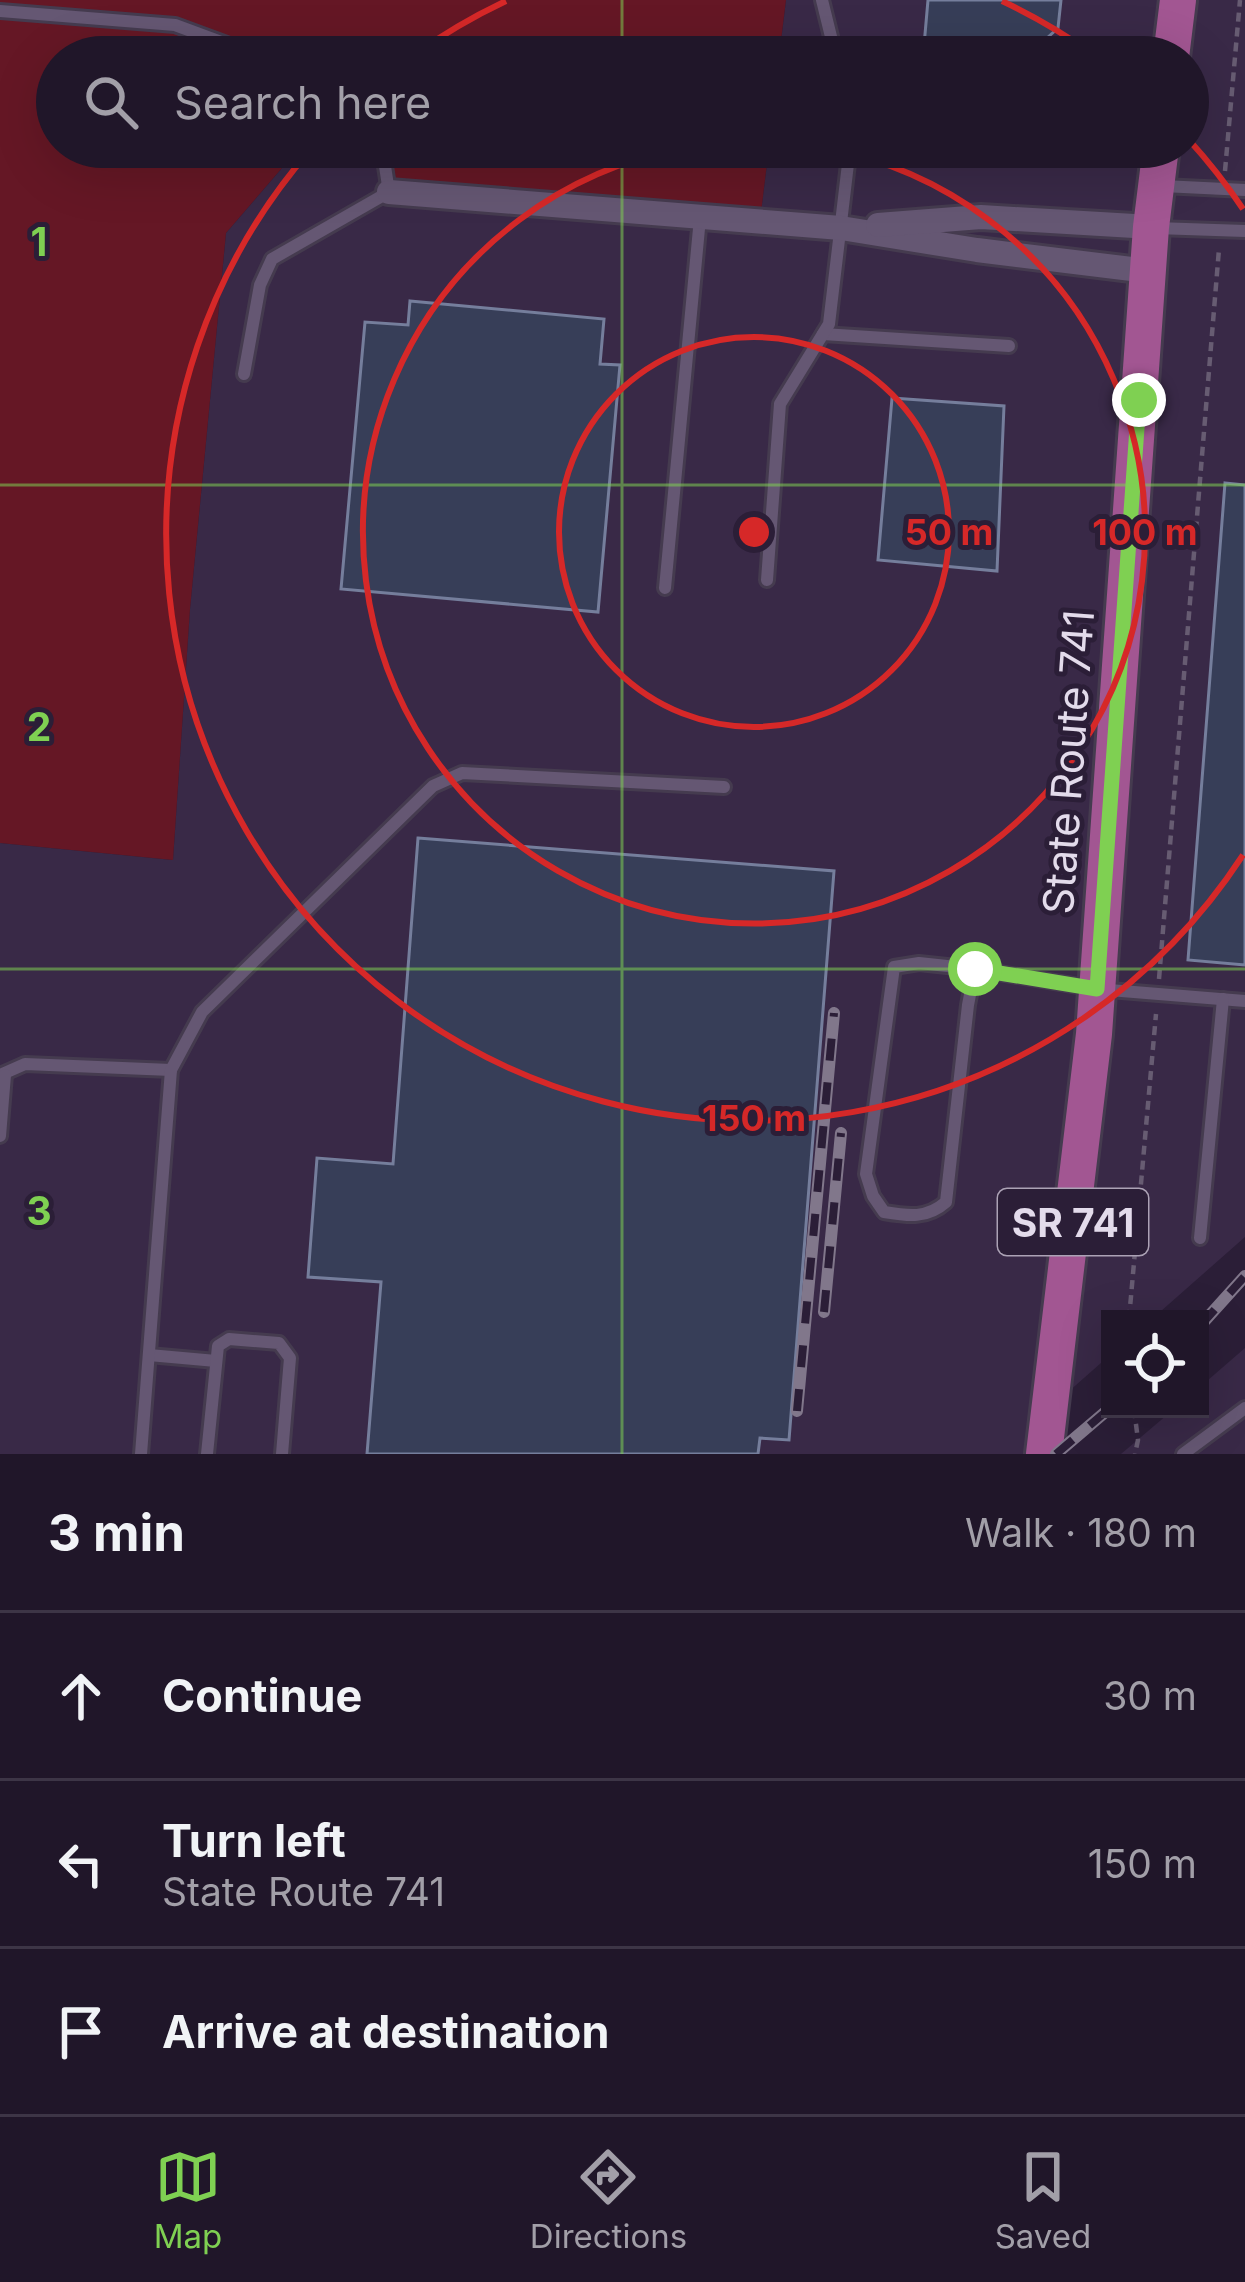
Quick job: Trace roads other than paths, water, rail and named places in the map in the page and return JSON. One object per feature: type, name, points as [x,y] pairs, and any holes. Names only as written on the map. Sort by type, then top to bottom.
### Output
[{"type":"main road","points":[[1174,36],[1178,0]]},
{"type":"main road","name":"State Route 741","points":[[1044,1454],[1097,989],[1158,168]]},
{"type":"street","points":[[389,192],[841,228],[1148,271]]},
{"type":"street","points":[[841,228],[981,217],[1151,227]]},
{"type":"lane","points":[[822,0],[831,36]]},
{"type":"lane","points":[[0,11],[175,25],[205,36]]},
{"type":"lane","points":[[244,374],[260,285],[272,259],[389,192],[385,168]]},
{"type":"lane","points":[[767,580],[780,404],[829,324],[848,168]]},
{"type":"lane","points":[[1156,185],[1245,190]]},
{"type":"lane","points":[[665,588],[700,217]]},
{"type":"lane","points":[[1151,227],[1245,232]]},
{"type":"lane","points":[[823,334],[1009,346]]},
{"type":"lane","points":[[141,1454],[171,1070],[202,1012],[434,786],[462,772],[724,787]]},
{"type":"lane","points":[[975,969],[946,1202],[934,1213],[922,1215],[884,1211],[866,1174],[894,967],[919,963],[975,969],[1097,989],[1245,1001]]},
{"type":"lane","points":[[1200,1238],[1223,999]]},
{"type":"lane","points":[[0,1136],[3,1075],[25,1064],[171,1070]]},
{"type":"lane","points":[[207,1454],[218,1346],[230,1339],[279,1343],[290,1358],[282,1454]]},
{"type":"lane","points":[[148,1354],[216,1361]]},
{"type":"lane","points":[[1183,1454],[1245,1408]]},
{"type":"railway","points":[[797,1411],[834,1013]]},
{"type":"railway","points":[[824,1312],[841,1133]]},
{"type":"railway","points":[[1209,1316],[1245,1276]]},
{"type":"railway","points":[[1056,1454],[1101,1416]]}]
